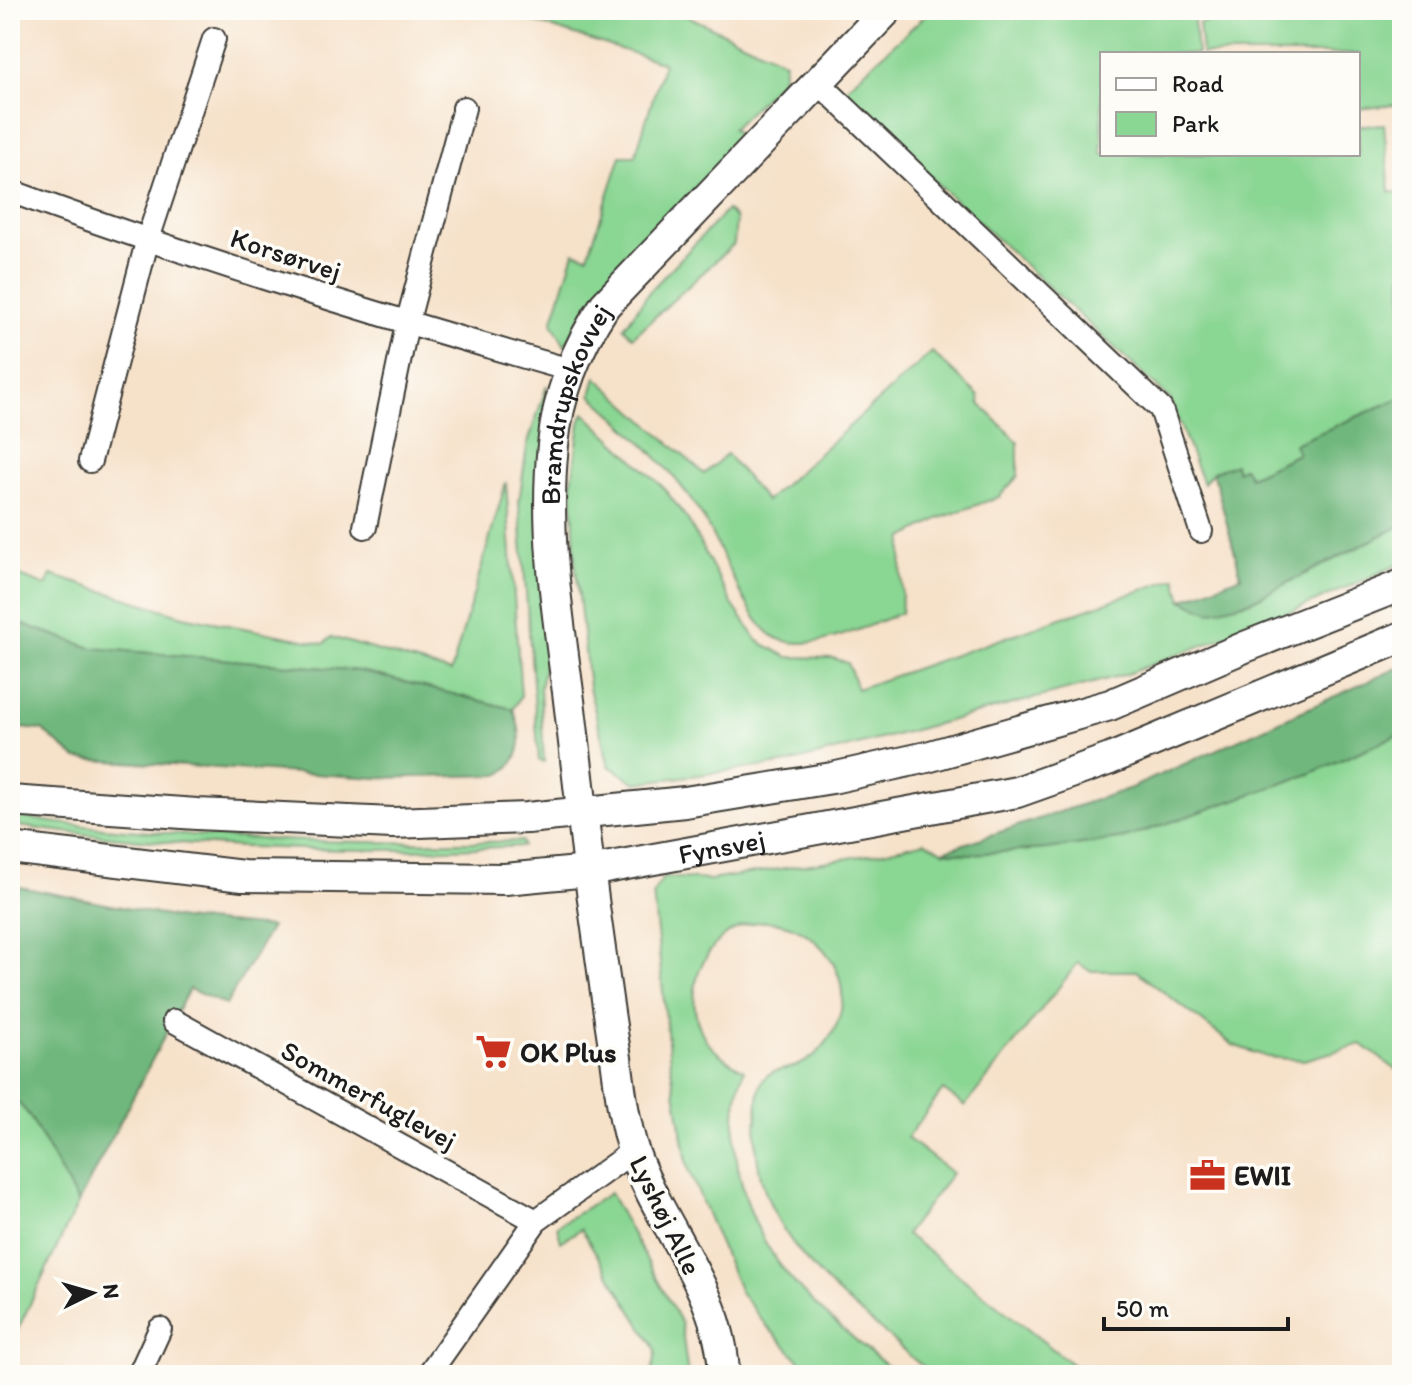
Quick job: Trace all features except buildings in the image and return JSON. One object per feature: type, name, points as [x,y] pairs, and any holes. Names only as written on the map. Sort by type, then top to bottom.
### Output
[{"type":"main road","name":"Bramdrupskovvej","points":[[582,814],[554,575],[551,518],[553,443],[570,370],[587,332],[605,305],[887,10]]},
{"type":"main road","name":"Fynsvej","points":[[10,801],[393,823],[582,814],[700,800],[832,778],[927,757],[1110,705],[1402,585]]},
{"type":"main road","name":"Fynsvej","points":[[10,848],[243,876],[505,879],[589,871],[1017,792],[1110,759],[1402,637]]},
{"type":"main road","name":"Lyshøj Alle","points":[[582,814],[621,1089],[633,1151],[711,1309],[719,1334],[724,1375]]},
{"type":"street","points":[[90,461],[147,242],[214,39]]},
{"type":"street","points":[[818,82],[1161,409],[1201,531]]},
{"type":"street","points":[[365,527],[407,324],[464,108]]},
{"type":"street","name":"Korsørvej","points":[[10,191],[147,242],[407,324],[570,370]]},
{"type":"street","name":"Sommerfuglevej","points":[[174,1021],[536,1221]]},
{"type":"street","points":[[428,1375],[536,1221],[633,1151]]},
{"type":"street","points":[[139,1375],[160,1329]]},
{"type":"green space","points":[[496,10],[675,10],[785,62],[782,80],[732,129],[744,138],[628,258],[588,305],[565,346],[552,323],[574,252],[588,256],[621,156],[635,156],[664,63]]},
{"type":"green space","points":[[931,10],[1193,10],[1197,52],[1100,52],[1100,156],[1360,156],[1360,126],[1384,124],[1390,192],[1402,193],[1402,397],[1295,444],[1298,454],[1250,477],[1244,467],[1237,471],[1235,465],[1213,472],[1203,484],[1170,399],[840,94]]},
{"type":"green space","points":[[1320,10],[1402,10],[1402,104],[1360,109],[1360,52],[1202,52],[1199,23]]},
{"type":"green space","points":[[727,210],[736,219],[734,244],[633,337],[624,328],[649,292]]},
{"type":"green space","points":[[932,352],[979,396],[980,404],[1018,442],[1018,476],[999,497],[938,519],[904,538],[901,613],[820,641],[787,642],[763,627],[743,597],[707,524],[688,495],[649,449],[591,395],[596,377],[704,474],[727,454],[766,501]]},
{"type":"green space","points":[[547,385],[547,651],[540,689],[544,762],[539,761],[519,502],[527,446]]},
{"type":"green space","points":[[1402,397],[1402,525],[1251,601],[1210,612],[1182,600],[1241,576],[1213,472],[1235,464],[1237,471],[1244,467],[1250,477],[1298,454],[1294,444]]},
{"type":"green space","points":[[584,413],[662,486],[688,520],[732,604],[758,641],[787,657],[833,658],[848,663],[857,689],[1176,578],[1182,600],[1210,611],[1251,601],[1402,525],[1402,563],[1300,608],[1127,674],[789,763],[636,783],[609,766],[589,688],[575,560],[572,482]]},
{"type":"green space","points":[[506,482],[521,696],[513,709],[360,671],[92,648],[10,620],[10,572],[46,586],[51,575],[183,616],[324,644],[331,637],[451,672]]},
{"type":"green space","points":[[10,620],[92,648],[360,671],[513,709],[520,746],[513,762],[499,775],[376,778],[77,759],[42,730],[10,727]]},
{"type":"green space","points":[[1402,666],[1402,733],[1309,774],[1125,838],[1047,849],[968,854],[943,851],[1131,788]]},
{"type":"green space","points":[[1402,733],[1402,1074],[1361,1044],[1304,1060],[1267,1057],[1233,1045],[1136,971],[1090,971],[1078,963],[965,1106],[943,1090],[907,1138],[952,1173],[906,1234],[1086,1375],[935,1374],[862,1315],[792,1243],[775,1215],[763,1186],[757,1153],[760,1086],[765,1077],[773,1072],[794,1067],[822,1048],[838,1022],[842,990],[828,955],[810,936],[799,930],[763,922],[741,927],[722,938],[708,954],[698,974],[694,996],[697,1018],[706,1040],[718,1053],[744,1070],[736,1105],[735,1130],[738,1167],[748,1203],[777,1262],[797,1286],[898,1375],[813,1375],[740,1292],[688,1168],[670,1062],[653,893],[664,877],[710,880],[874,854],[925,842],[943,851],[968,854],[1047,849],[1125,838],[1309,774]]},
{"type":"green space","points":[[10,815],[95,827],[223,837],[351,842],[522,841],[523,846],[330,850],[202,845],[10,825]]},
{"type":"green space","points":[[10,885],[182,919],[271,927],[226,1005],[189,989],[78,1203],[29,1115],[10,1093]]},
{"type":"green space","points":[[10,1093],[29,1115],[78,1203],[10,1346]]},
{"type":"green space","points":[[610,1193],[681,1323],[688,1375],[651,1375],[655,1348],[581,1229],[561,1242],[557,1226]]},
{"type":"place","name":"OK Plus","points":[[494,1052]]},
{"type":"place","name":"EWII","points":[[1208,1175]]}]
